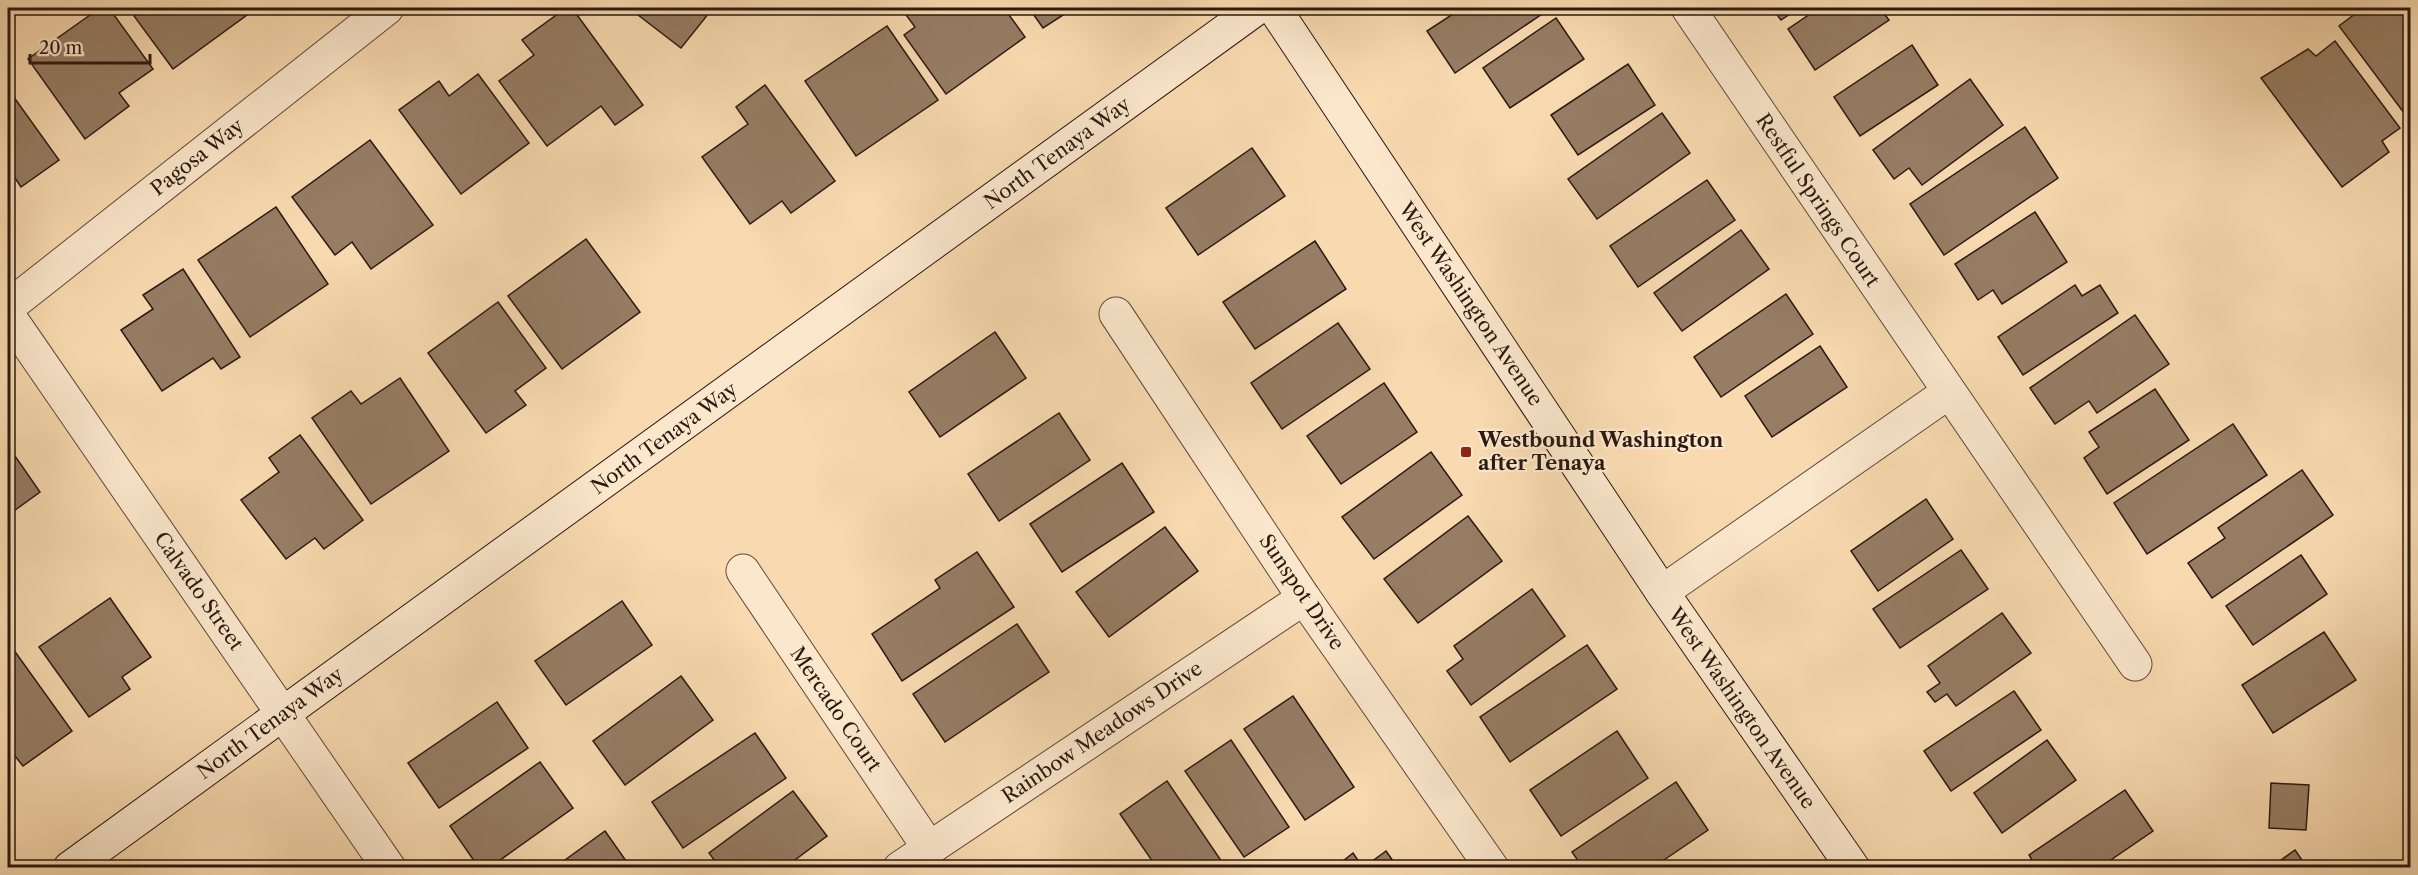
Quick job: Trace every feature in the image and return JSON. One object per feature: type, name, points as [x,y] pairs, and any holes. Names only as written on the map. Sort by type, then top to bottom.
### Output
[{"type":"street","name":"Pagosa Way","points":[[8,307],[387,8]]},
{"type":"street","name":"North Tenaya Way","points":[[70,867],[1257,8]]},
{"type":"street","name":"West Washington Avenue","points":[[1274,8],[1662,592],[1853,867]]},
{"type":"street","name":"Restful Springs Court","points":[[1688,8],[2135,664]]},
{"type":"street","name":"Sunspot Drive","points":[[1116,314],[1305,598],[1491,867]]},
{"type":"street","name":"Calvado Street","points":[[8,315],[389,867]]},
{"type":"street","points":[[1662,592],[1949,392]]},
{"type":"street","name":"Mercado Court","points":[[743,571],[928,848]]},
{"type":"street","name":"Rainbow Meadows Drive","points":[[900,867],[1305,598]]},
{"type":"building","points":[[100,8],[109,8],[153,69],[119,93],[129,106],[85,139],[28,59]]},
{"type":"building","points":[[145,8],[248,8],[251,12],[173,69],[134,16]]},
{"type":"building","points":[[566,8],[572,8],[643,105],[615,125],[601,106],[547,146],[499,81],[534,55],[522,40]]},
{"type":"building","points":[[629,8],[713,8],[681,48]]},
{"type":"building","points":[[901,8],[1004,8],[1025,37],[946,94],[904,35],[915,27]]},
{"type":"building","points":[[1029,8],[1074,8],[1043,28]]},
{"type":"building","points":[[1462,8],[1542,8],[1545,12],[1455,73],[1427,31]]},
{"type":"building","points":[[1772,8],[1799,8],[1781,20]]},
{"type":"building","points":[[1819,8],[1880,8],[1889,20],[1815,70],[1788,29]]},
{"type":"building","points":[[2363,8],[2410,8],[2410,121],[2339,26]]},
{"type":"building","points":[[1556,18],[1584,59],[1510,108],[1483,68]]},
{"type":"building","points":[[887,26],[938,100],[856,156],[805,81]]},
{"type":"building","points":[[2335,41],[2400,128],[2382,141],[2389,152],[2342,187],[2261,78],[2308,49],[2316,56]]},
{"type":"building","points":[[1912,45],[1938,85],[1860,136],[1834,97]]},
{"type":"building","points":[[1628,64],[1655,105],[1578,155],[1551,115]]},
{"type":"building","points":[[478,74],[529,143],[461,194],[399,110],[439,81],[449,96]]},
{"type":"building","points":[[1970,79],[2003,125],[1922,185],[1909,168],[1894,179],[1873,150]]},
{"type":"building","points":[[765,85],[835,181],[791,213],[782,201],[750,224],[702,157],[748,124],[736,107]]},
{"type":"building","points":[[8,89],[59,160],[21,187],[11,172],[8,175]]},
{"type":"building","points":[[1662,113],[1690,153],[1597,219],[1568,179]]},
{"type":"building","points":[[2025,127],[2058,178],[1944,255],[1910,204]]},
{"type":"building","points":[[370,140],[433,225],[371,269],[352,242],[335,255],[292,197]]},
{"type":"building","points":[[1252,148],[1285,196],[1198,255],[1166,208]]},
{"type":"building","points":[[1707,180],[1735,220],[1638,287],[1610,246]]},
{"type":"building","points":[[276,207],[328,284],[250,337],[198,260]]},
{"type":"building","points":[[2035,212],[2067,262],[2002,304],[1993,290],[1978,300],[1955,264]]},
{"type":"building","points":[[1741,230],[1769,269],[1682,331],[1654,293]]},
{"type":"building","points":[[586,239],[640,312],[562,369],[508,296]]},
{"type":"building","points":[[1315,241],[1346,289],[1255,349],[1223,302]]},
{"type":"building","points":[[183,269],[240,357],[221,369],[213,358],[162,391],[121,330],[153,309],[143,295]]},
{"type":"building","points":[[2075,285],[2082,296],[2100,285],[2118,313],[2023,375],[1998,337]]},
{"type":"building","points":[[1786,294],[1813,334],[1721,397],[1694,357]]},
{"type":"building","points":[[498,302],[546,368],[515,391],[526,405],[486,433],[428,353]]},
{"type":"building","points":[[2135,315],[2169,364],[2097,413],[2089,401],[2055,424],[2030,388]]},
{"type":"building","points":[[1338,323],[1370,369],[1282,429],[1251,383]]},
{"type":"building","points":[[995,332],[1026,378],[940,437],[909,392]]},
{"type":"building","points":[[1820,346],[1847,387],[1772,437],[1745,396]]},
{"type":"building","points":[[400,378],[449,451],[371,504],[312,418],[351,391],[361,404]]},
{"type":"building","points":[[1384,383],[1417,432],[1341,484],[1307,436]]},
{"type":"building","points":[[2155,389],[2189,440],[2107,494],[2084,458],[2099,447],[2089,432]]},
{"type":"building","points":[[1059,413],[1090,460],[999,521],[968,474]]},
{"type":"building","points":[[2233,424],[2267,475],[2147,554],[2114,503]]},
{"type":"building","points":[[300,435],[363,520],[324,549],[315,538],[286,559],[241,500],[279,472],[269,458]]},
{"type":"building","points":[[8,446],[40,492],[11,513],[8,513]]},
{"type":"building","points":[[1431,452],[1462,495],[1374,559],[1342,517]]},
{"type":"building","points":[[1122,463],[1154,512],[1062,572],[1030,524]]},
{"type":"building","points":[[2302,470],[2333,515],[2212,598],[2188,563],[2225,538],[2218,528]]},
{"type":"building","points":[[1926,499],[1953,539],[1878,591],[1851,551]]},
{"type":"building","points":[[1468,516],[1502,561],[1418,623],[1384,579]]},
{"type":"building","points":[[1165,527],[1198,571],[1109,637],[1076,592]]},
{"type":"building","points":[[1961,550],[1988,589],[1900,648],[1873,609]]},
{"type":"building","points":[[977,552],[1014,607],[902,681],[872,634],[940,588],[935,580]]},
{"type":"building","points":[[2301,555],[2327,594],[2253,645],[2226,606]]},
{"type":"building","points":[[1532,589],[1565,636],[1471,705],[1447,671],[1463,659],[1454,646]]},
{"type":"building","points":[[110,598],[151,657],[122,677],[130,689],[89,717],[39,647]]},
{"type":"building","points":[[622,601],[652,645],[566,705],[535,661]]},
{"type":"building","points":[[2002,613],[2031,653],[1956,706],[1947,694],[1935,702],[1927,692],[1940,683],[1928,666]]},
{"type":"building","points":[[1017,624],[1049,672],[945,742],[913,694]]},
{"type":"building","points":[[2324,632],[2356,680],[2273,733],[2242,685]]},
{"type":"building","points":[[8,642],[72,731],[23,766],[11,751],[8,754]]},
{"type":"building","points":[[1587,645],[1617,689],[1510,762],[1480,717]]},
{"type":"building","points":[[681,676],[713,720],[625,785],[593,741]]},
{"type":"building","points":[[2014,691],[2041,730],[1951,791],[1924,751]]},
{"type":"building","points":[[1293,696],[1354,787],[1305,820],[1244,729]]},
{"type":"building","points":[[497,702],[528,748],[439,808],[408,763]]},
{"type":"building","points":[[1617,731],[1648,778],[1561,836],[1530,790]]},
{"type":"building","points":[[755,733],[786,778],[683,848],[652,802]]},
{"type":"building","points":[[1231,740],[1289,827],[1244,857],[1185,771]]},
{"type":"building","points":[[2047,740],[2076,780],[2002,833],[1974,793]]},
{"type":"building","points":[[540,762],[573,808],[489,868],[479,868],[450,826]]},
{"type":"building","points":[[1167,781],[1226,868],[1157,868],[1120,814]]},
{"type":"building","points":[[1676,782],[1708,830],[1652,868],[1583,868],[1572,852]]},
{"type":"building","points":[[2271,783],[2309,785],[2306,830],[2269,828]]},
{"type":"building","points":[[2125,790],[2153,831],[2099,868],[2037,868],[2029,855]]},
{"type":"building","points":[[793,791],[827,836],[784,868],[720,868],[709,853]]},
{"type":"building","points":[[605,831],[631,868],[554,868]]},
{"type":"building","points":[[2295,850],[2306,866],[2315,860],[2321,868],[2270,868]]},
{"type":"building","points":[[1386,851],[1398,868],[1363,868]]},
{"type":"building","points":[[1353,853],[1363,868],[1334,868]]},
{"type":"place","name":"Westbound Washington after Tenaya","points":[[1466,452]]}]
